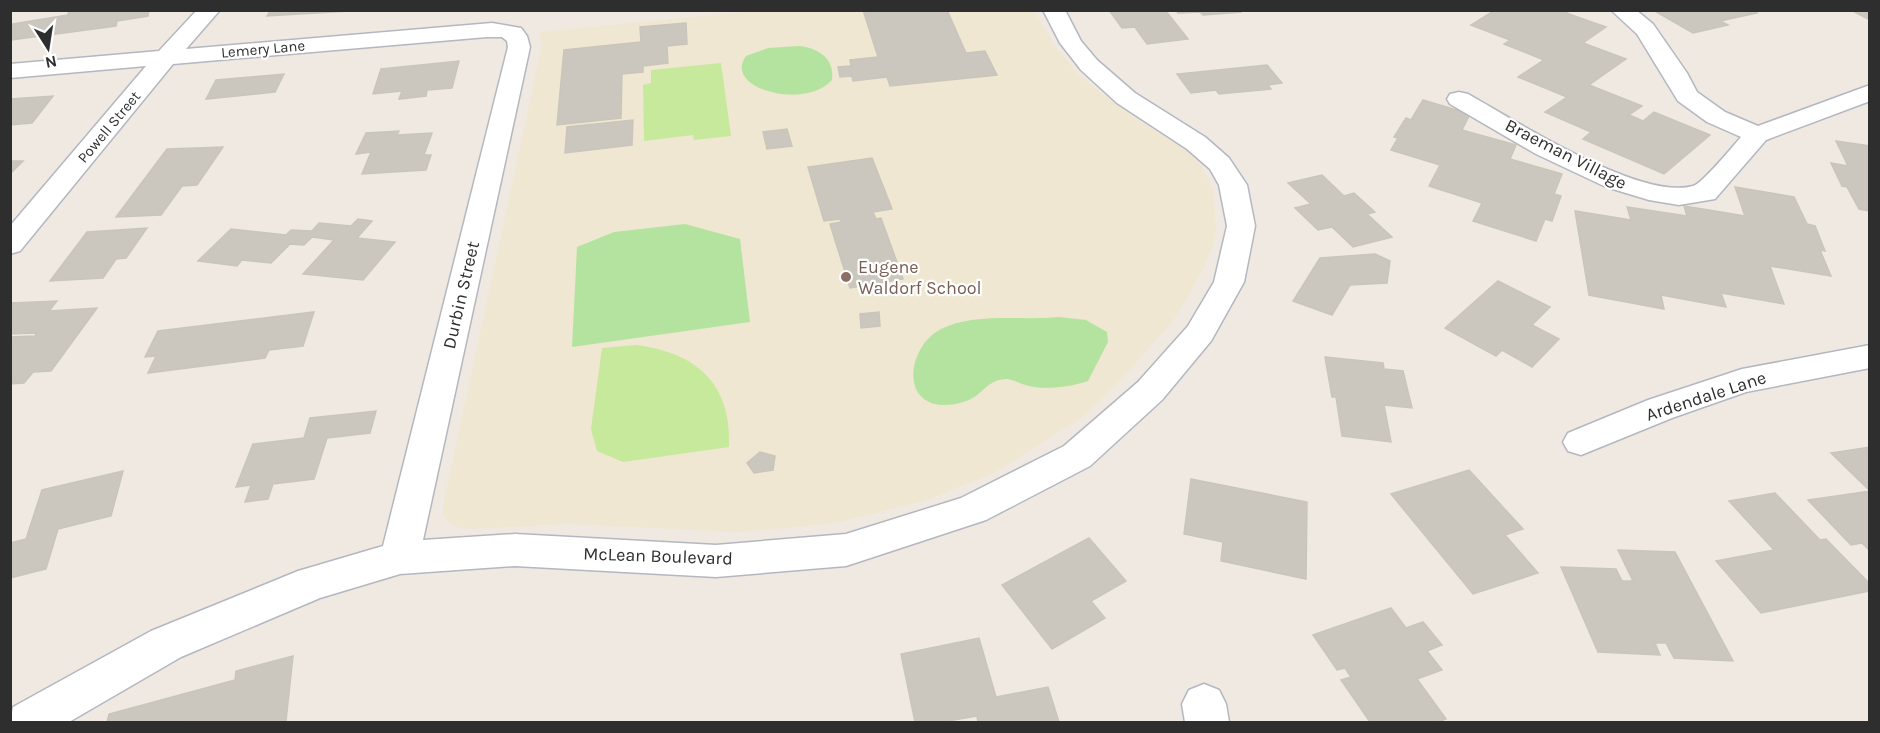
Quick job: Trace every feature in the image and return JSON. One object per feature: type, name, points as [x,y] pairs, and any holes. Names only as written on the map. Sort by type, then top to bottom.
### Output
[{"type":"street","name":"Powell Street","points":[[10,245],[166,57],[209,10]]},
{"type":"street","name":"McLean Boulevard","points":[[29,723],[166,644],[312,583],[400,558],[515,550],[716,561],[846,550],[973,509],[1077,456],[1150,391],[1200,333],[1229,282],[1241,226],[1233,185],[1220,164],[1196,143],[1126,98],[1089,65],[1071,43],[1053,10]]},
{"type":"street","points":[[1622,10],[1645,29],[1675,73],[1687,96],[1716,117],[1757,135]]},
{"type":"street","name":"Lemery Lane","points":[[10,71],[487,30],[509,31],[515,34]]},
{"type":"street","name":"Durbin Street","points":[[400,558],[519,47],[519,39],[515,34]]},
{"type":"street","name":"Braeman Village","points":[[1460,99],[1608,178],[1638,189],[1678,197],[1695,197],[1705,193],[1757,135],[1869,92]]},
{"type":"street","name":"Ardendale Lane","points":[[1581,442],[1660,409],[1742,381],[1869,356]]},
{"type":"shaded area","name":"Eugene Waldorf School","points":[[762,10],[1035,11],[1053,44],[1080,76],[1130,115],[1187,151],[1202,166],[1213,191],[1216,231],[1214,244],[1186,300],[1173,321],[1116,385],[1081,418],[996,472],[924,501],[832,524],[737,532],[568,524],[474,529],[459,528],[452,524],[445,518],[444,501],[542,45],[539,32]]},
{"type":"green space","points":[[798,46],[818,51],[828,60],[832,80],[819,89],[803,94],[786,94],[770,92],[755,86],[745,78],[742,67],[746,56],[768,48]]},
{"type":"green space","points":[[721,63],[731,136],[694,140],[693,135],[644,141],[643,85],[651,83],[651,70]]},
{"type":"green space","points":[[685,224],[740,239],[750,322],[572,347],[577,247],[614,232]]},
{"type":"green space","points":[[1059,317],[1086,320],[1107,332],[1108,342],[1088,381],[1043,388],[1002,379],[990,384],[969,400],[957,404],[945,405],[930,402],[920,396],[913,373],[916,361],[921,348],[941,329],[984,319]]},
{"type":"green space","points":[[636,345],[677,355],[706,375],[717,389],[724,405],[729,447],[623,462],[597,451],[591,429],[602,348]]},
{"type":"building","points":[[69,10],[149,10],[148,16],[117,21],[116,26],[10,40],[13,24],[68,15]]},
{"type":"building","points":[[271,10],[368,10],[267,16]]},
{"type":"building","points":[[863,10],[947,10],[966,53],[985,51],[997,75],[890,86],[887,77],[853,81],[852,76],[840,77],[838,67],[851,66],[850,60],[878,57]]},
{"type":"building","points":[[1109,10],[1165,10],[1188,39],[1147,44],[1135,27],[1122,28]]},
{"type":"building","points":[[1176,10],[1240,10],[1241,12],[1203,15],[1200,12],[1178,13]]},
{"type":"building","points":[[1495,10],[1570,10],[1566,13],[1606,27],[1583,43],[1626,59],[1589,85],[1642,106],[1629,115],[1643,121],[1654,112],[1710,135],[1664,174],[1583,139],[1591,132],[1545,112],[1567,97],[1518,77],[1544,60],[1504,44],[1510,40],[1471,25]]},
{"type":"building","points":[[1653,10],[1751,10],[1757,13],[1720,21],[1728,25],[1693,33]]},
{"type":"building","points":[[1851,10],[1870,10],[1870,20]]},
{"type":"building","points":[[686,23],[687,44],[667,46],[668,63],[643,66],[643,72],[622,74],[621,118],[557,125],[564,50],[641,42],[640,27]]},
{"type":"building","points":[[459,61],[452,88],[427,90],[426,96],[399,99],[402,91],[373,94],[381,69]]},
{"type":"building","points":[[1267,65],[1282,83],[1268,85],[1271,89],[1219,94],[1216,90],[1191,93],[1177,74]]},
{"type":"building","points":[[284,74],[275,92],[206,99],[216,80]]},
{"type":"building","points":[[53,96],[32,123],[10,125],[10,99]]},
{"type":"building","points":[[1423,100],[1470,114],[1462,130],[1516,145],[1510,159],[1562,174],[1554,194],[1561,196],[1552,221],[1545,219],[1536,241],[1473,221],[1482,203],[1429,186],[1440,165],[1391,150],[1398,138],[1394,137],[1406,118],[1411,120]]},
{"type":"building","points":[[633,120],[632,145],[565,153],[567,127]]},
{"type":"building","points":[[787,129],[792,146],[767,149],[763,132]]},
{"type":"building","points":[[399,131],[397,135],[432,133],[424,155],[431,155],[426,170],[362,174],[371,152],[356,154],[366,133]]},
{"type":"building","points":[[1836,141],[1870,146],[1870,211],[1859,209],[1847,187],[1842,186],[1831,163],[1848,166]]},
{"type":"building","points":[[223,147],[197,185],[182,186],[161,215],[116,217],[167,149]]},
{"type":"building","points":[[872,158],[892,209],[873,212],[876,219],[881,218],[903,279],[850,288],[830,224],[841,222],[840,219],[824,221],[808,167]]},
{"type":"building","points":[[10,161],[23,161],[10,174]]},
{"type":"building","points":[[1322,175],[1344,196],[1354,193],[1375,212],[1367,214],[1392,237],[1353,247],[1332,227],[1318,230],[1295,208],[1311,204],[1288,183]]},
{"type":"building","points":[[1735,187],[1794,197],[1807,224],[1815,226],[1825,251],[1820,250],[1831,276],[1770,266],[1784,304],[1721,293],[1726,307],[1661,295],[1664,309],[1589,295],[1575,211],[1631,220],[1627,207],[1687,216],[1684,206],[1745,216]]},
{"type":"building","points":[[358,219],[372,221],[357,238],[395,242],[363,280],[303,274],[334,240],[312,237],[304,245],[290,244],[271,263],[242,260],[237,266],[198,261],[231,229],[286,235],[291,230],[312,231],[319,223],[351,226]]},
{"type":"building","points":[[147,228],[126,258],[116,259],[103,278],[50,281],[87,232]]},
{"type":"building","points":[[1375,254],[1390,261],[1387,283],[1350,285],[1332,315],[1293,301],[1320,258]]},
{"type":"building","points":[[1498,281],[1550,307],[1532,325],[1559,339],[1532,367],[1502,350],[1496,356],[1445,328]]},
{"type":"building","points":[[57,301],[49,311],[97,308],[51,371],[33,372],[24,383],[10,384],[10,337],[35,336],[37,333],[10,334],[10,306],[12,303]]},
{"type":"building","points":[[314,312],[303,346],[269,350],[265,358],[148,373],[156,356],[145,357],[158,331]]},
{"type":"building","points":[[879,312],[880,326],[861,328],[860,314]]},
{"type":"building","points":[[1325,357],[1383,363],[1384,369],[1403,371],[1412,408],[1384,405],[1391,442],[1342,436],[1336,397],[1332,397]]},
{"type":"building","points":[[376,411],[370,433],[327,438],[314,479],[273,484],[268,499],[245,502],[251,485],[236,487],[253,444],[304,438],[310,418]]},
{"type":"building","points":[[1870,447],[1870,491],[1831,453]]},
{"type":"building","points":[[760,452],[775,456],[773,470],[754,473],[747,463]]},
{"type":"building","points":[[1469,470],[1523,529],[1505,535],[1538,573],[1473,594],[1391,494]]},
{"type":"building","points":[[123,471],[111,516],[58,529],[46,569],[10,578],[10,543],[26,539],[42,490]]},
{"type":"building","points":[[1191,479],[1307,502],[1306,579],[1221,561],[1223,542],[1184,534]]},
{"type":"building","points":[[1870,491],[1870,551],[1862,543],[1851,545],[1808,500]]},
{"type":"building","points":[[1775,493],[1820,540],[1826,539],[1870,584],[1870,591],[1761,613],[1716,561],[1774,550],[1729,501]]},
{"type":"building","points":[[1089,538],[1126,581],[1091,601],[1105,618],[1052,649],[1002,585]]},
{"type":"building","points":[[1618,550],[1675,552],[1733,661],[1674,658],[1666,643],[1655,643],[1660,655],[1598,652],[1561,567],[1616,569],[1622,581],[1633,581]]},
{"type":"building","points":[[1391,608],[1406,628],[1423,622],[1442,645],[1427,651],[1442,670],[1417,679],[1446,719],[1438,722],[1370,722],[1341,680],[1351,677],[1345,668],[1337,670],[1313,635]]},
{"type":"building","points":[[979,638],[996,697],[1048,687],[1059,722],[978,722],[977,716],[942,722],[915,722],[901,654]]},
{"type":"building","points":[[293,656],[286,721],[107,722],[109,714],[235,680],[236,671]]},
{"type":"place","name":"Eugene Waldorf School","points":[[846,277]]}]
